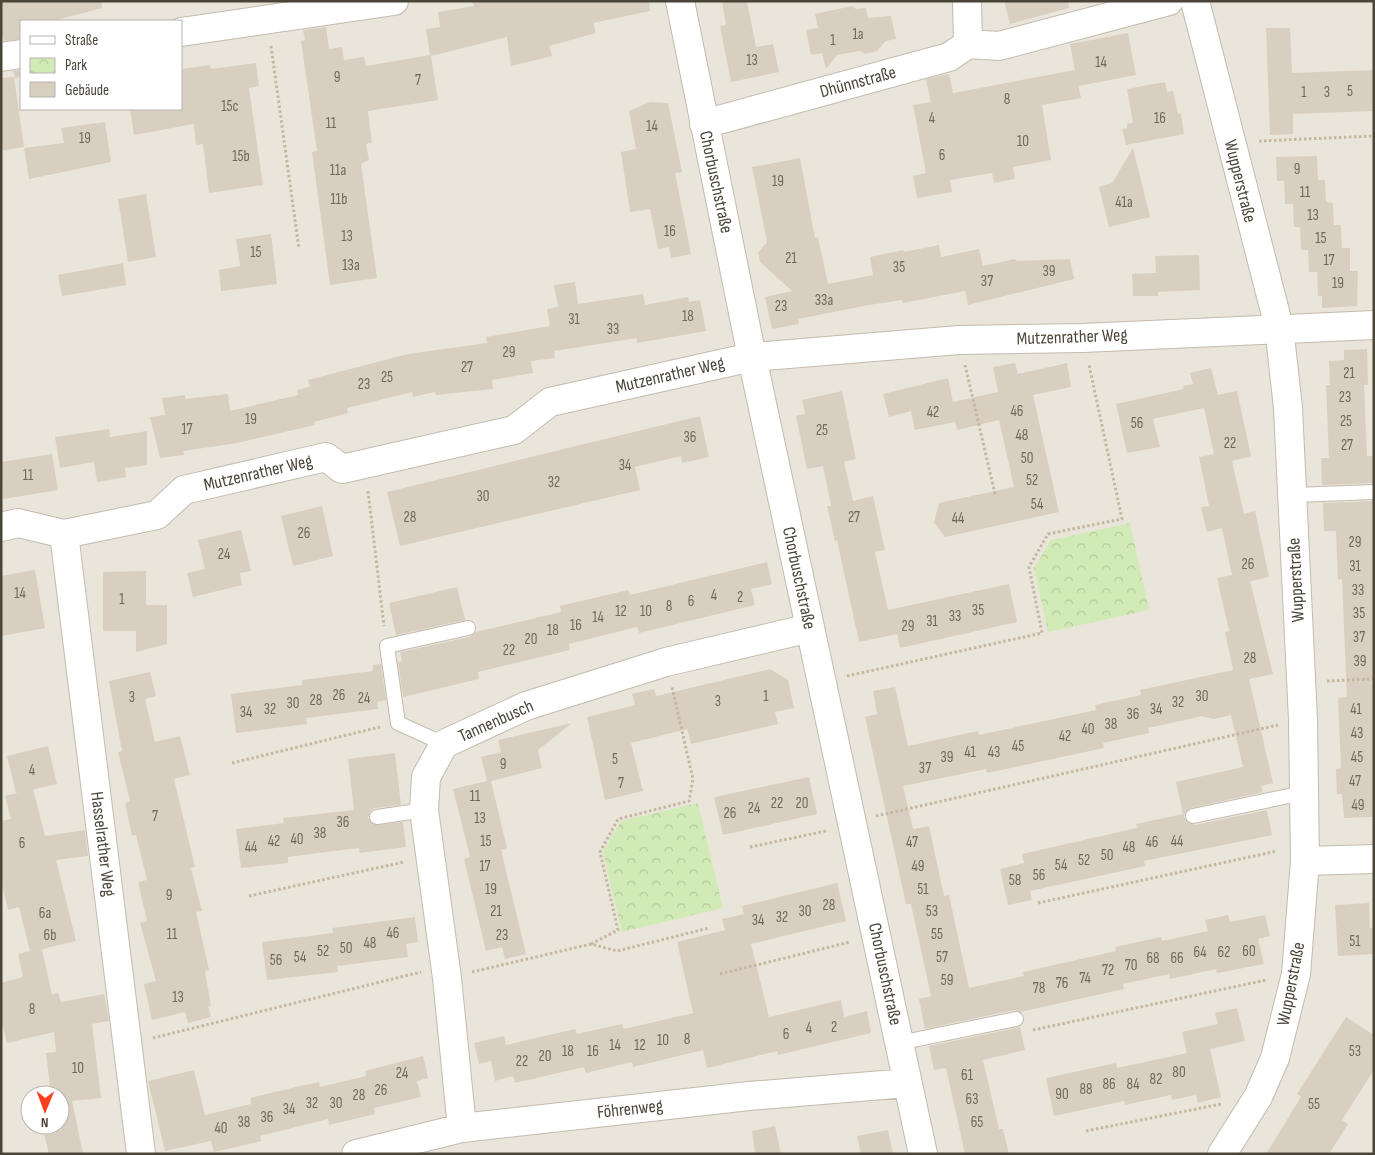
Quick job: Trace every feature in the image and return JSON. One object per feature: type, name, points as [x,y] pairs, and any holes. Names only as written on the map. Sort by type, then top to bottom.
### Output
[{"type":"street","points":[[182,32],[268,21],[394,1]]},
{"type":"street","name":"Chorbuschstraße","points":[[680,1],[752,357],[923,1154]]},
{"type":"street","points":[[967,1],[968,44],[999,46],[1169,1]]},
{"type":"street","name":"Wupperstraße","points":[[1195,1],[1279,327],[1288,408],[1302,720],[1305,853],[1296,974],[1275,1058],[1258,1097],[1222,1154]]},
{"type":"street","name":"Dhünnstraße","points":[[704,124],[949,57],[968,44]]},
{"type":"street","points":[[1,57],[20,54]]},
{"type":"street","name":"Mutzenrather Weg","points":[[1,527],[18,523],[64,534],[157,515],[184,490],[326,457],[342,469],[514,430],[550,402],[752,357],[959,340],[1083,338],[1279,327],[1374,325]]},
{"type":"street","name":"Hasselrather Weg","points":[[64,534],[141,1154]]},
{"type":"street","name":"Tannenbusch","points":[[462,1128],[446,972],[424,810],[426,777],[444,744],[526,706],[666,662],[810,628]]},
{"type":"street","points":[[1305,853],[1374,859]]},
{"type":"street","name":"Föhrenweg","points":[[356,1154],[462,1128],[739,1097],[907,1083]]},
{"type":"lane","points":[[1293,495],[1374,492]]},
{"type":"lane","points":[[444,744],[398,723],[387,646],[468,628]]},
{"type":"lane","points":[[1193,816],[1303,793]]},
{"type":"lane","points":[[377,817],[424,810]]},
{"type":"lane","points":[[899,1043],[1016,1019]]},
{"type":"path","points":[[268,21],[300,249]]},
{"type":"path","points":[[1230,142],[1374,136]]},
{"type":"path","points":[[821,682],[1042,633],[1029,567],[1048,534],[1122,519],[1083,338]]},
{"type":"path","points":[[959,340],[995,494]]},
{"type":"path","points":[[365,464],[387,646]]},
{"type":"path","points":[[128,1044],[446,972],[591,944],[618,930],[600,852],[618,819],[689,801],[693,779],[666,662]]},
{"type":"path","points":[[1301,682],[1374,679]]},
{"type":"path","points":[[750,847],[1302,720]]},
{"type":"path","points":[[232,762],[398,723]]},
{"type":"path","points":[[1038,903],[1305,853]]},
{"type":"path","points":[[249,896],[431,856]]},
{"type":"path","points":[[591,944],[617,951],[709,928]]},
{"type":"path","points":[[720,974],[877,936]]},
{"type":"path","points":[[1016,1019],[1033,1030],[1296,974]]},
{"type":"path","points":[[1086,1131],[1258,1097]]},
{"type":"shaded area","points":[[1,1],[1374,1],[1374,1154],[1,1154]]},
{"type":"green space","points":[[1130,523],[1149,610],[1048,632],[1034,568],[1051,540]]},
{"type":"green space","points":[[698,803],[723,908],[622,932],[603,852],[621,821]]},
{"type":"building","points":[[1,1],[101,1],[102,8],[57,20],[20,20],[20,39],[4,41],[1,29]]},
{"type":"building","points":[[472,1],[649,1],[650,11],[593,23],[596,33],[549,46],[552,56],[511,66],[507,37],[431,56],[438,100],[368,111],[372,143],[366,144],[369,160],[361,164],[377,278],[330,285],[312,152],[317,151],[301,41],[305,40],[303,30],[326,27],[329,49],[342,47],[344,60],[364,57],[366,66],[430,55],[426,29],[440,27],[438,12],[474,6]]},
{"type":"building","points":[[722,1],[747,1],[756,47],[773,44],[779,72],[731,82],[720,26],[726,25]]},
{"type":"building","points":[[1004,1],[1068,1],[1069,8],[1010,24]]},
{"type":"building","points":[[852,6],[856,9],[866,8],[868,18],[891,16],[896,39],[886,41],[877,51],[865,54],[860,51],[837,55],[826,69],[822,53],[811,55],[806,30],[818,28],[815,14]]},
{"type":"building","points":[[1266,28],[1290,28],[1292,73],[1374,70],[1374,111],[1293,114],[1293,134],[1270,135]]},
{"type":"building","points":[[1128,33],[1136,75],[1078,86],[1070,44]]},
{"type":"building","points":[[256,63],[259,86],[249,88],[263,185],[209,193],[203,144],[196,145],[194,124],[134,135],[130,110],[182,110],[182,69],[210,65],[211,69]]},
{"type":"building","points":[[20,70],[20,77],[15,78],[13,71]]},
{"type":"building","points":[[1075,70],[1081,98],[1042,105],[1051,160],[1013,167],[1015,179],[994,183],[992,173],[950,180],[952,192],[917,198],[913,176],[926,173],[913,105],[931,102],[926,79],[949,74],[953,93]]},
{"type":"building","points":[[14,77],[24,147],[1,151],[1,78]]},
{"type":"building","points":[[1165,82],[1167,92],[1173,91],[1178,114],[1181,113],[1184,134],[1126,145],[1122,129],[1127,128],[1127,124],[1133,123],[1127,89]]},
{"type":"building","points":[[650,102],[668,103],[682,172],[675,173],[691,254],[671,258],[669,247],[658,249],[650,209],[630,212],[621,152],[636,149],[629,111]]},
{"type":"building","points":[[105,122],[111,162],[29,179],[24,148],[64,143],[61,128]]},
{"type":"building","points":[[1133,148],[1150,217],[1109,227],[1099,187],[1112,183]]},
{"type":"building","points":[[1317,156],[1318,180],[1325,180],[1326,202],[1333,203],[1334,225],[1341,225],[1342,248],[1350,248],[1350,271],[1358,271],[1357,306],[1322,308],[1322,296],[1318,296],[1317,272],[1309,272],[1308,250],[1301,250],[1300,227],[1294,227],[1293,204],[1285,204],[1284,181],[1277,181],[1276,157]]},
{"type":"building","points":[[800,158],[815,238],[818,237],[828,284],[873,275],[870,257],[939,245],[941,257],[979,249],[983,266],[1015,259],[1016,261],[1070,259],[1074,279],[968,305],[965,291],[903,303],[902,300],[869,305],[798,319],[799,324],[772,329],[765,297],[792,291],[760,262],[758,253],[767,242],[752,167]]},
{"type":"building","points":[[146,194],[156,257],[128,262],[118,199]]},
{"type":"building","points":[[271,234],[277,284],[221,291],[219,270],[240,266],[236,239]]},
{"type":"building","points":[[1199,255],[1200,290],[1158,292],[1158,296],[1133,296],[1132,274],[1156,273],[1155,256]]},
{"type":"building","points":[[123,263],[126,285],[62,296],[58,275]]},
{"type":"building","points":[[575,282],[578,304],[643,294],[645,305],[688,297],[689,302],[700,300],[706,331],[637,343],[637,338],[554,351],[555,358],[531,361],[533,373],[492,380],[493,389],[436,395],[435,392],[413,397],[412,392],[347,408],[348,413],[314,422],[315,425],[237,443],[183,451],[184,455],[160,458],[150,417],[165,415],[162,398],[185,395],[185,399],[228,394],[230,411],[298,395],[297,390],[310,387],[308,380],[408,354],[487,343],[486,337],[550,326],[547,309],[558,307],[554,285]]},
{"type":"building","points":[[1367,349],[1368,385],[1364,385],[1367,456],[1374,456],[1374,483],[1322,485],[1321,458],[1329,458],[1326,385],[1330,385],[1329,361],[1344,360],[1344,350]]},
{"type":"building","points":[[1015,363],[1018,374],[1067,363],[1071,387],[1033,395],[1059,512],[945,537],[934,522],[939,503],[1014,487],[999,420],[957,430],[955,422],[915,430],[911,411],[889,417],[883,394],[948,378],[953,402],[998,392],[993,367]]},
{"type":"building","points":[[1211,368],[1218,395],[1237,391],[1251,456],[1232,461],[1244,514],[1255,511],[1269,577],[1250,581],[1273,674],[1249,679],[1273,783],[1261,786],[1263,792],[1191,808],[1185,813],[1184,817],[1187,822],[1195,825],[1267,810],[1272,835],[1144,861],[1145,866],[1030,891],[1032,900],[1008,905],[1000,869],[1024,863],[1022,854],[1137,828],[1136,824],[1183,814],[1176,782],[1243,767],[1231,715],[1214,719],[1201,716],[1148,728],[1149,733],[1103,743],[1104,748],[987,773],[986,769],[903,786],[913,829],[929,826],[944,896],[949,895],[969,988],[1024,976],[1023,972],[1116,951],[1115,947],[1161,937],[1162,941],[1208,931],[1205,920],[1228,915],[1230,922],[1265,915],[1270,936],[1258,939],[1264,964],[1217,973],[1216,969],[1170,979],[1169,974],[1123,984],[1124,989],[1020,1012],[1014,1010],[925,1029],[919,999],[931,996],[911,904],[906,904],[865,717],[877,714],[873,691],[895,687],[908,746],[978,731],[979,735],[1096,710],[1095,705],[1141,695],[1140,690],[1233,670],[1225,632],[1229,631],[1217,578],[1232,575],[1222,528],[1207,532],[1201,507],[1209,506],[1199,457],[1214,454],[1204,408],[1153,419],[1160,447],[1127,453],[1116,404],[1184,389],[1183,386],[1193,384],[1190,373]]},
{"type":"building","points":[[842,391],[856,459],[844,462],[853,501],[873,496],[885,550],[875,552],[888,610],[1009,584],[1017,622],[900,648],[897,634],[859,642],[837,540],[835,541],[827,506],[831,506],[823,466],[807,469],[796,416],[805,414],[802,400]]},
{"type":"building","points":[[700,416],[709,457],[682,463],[681,456],[635,467],[640,490],[400,546],[387,492]]},
{"type":"building","points":[[109,429],[110,437],[147,431],[147,465],[125,468],[126,477],[97,482],[94,462],[60,468],[55,437]]},
{"type":"building","points":[[52,454],[58,490],[3,499],[1,462]]},
{"type":"building","points":[[1374,501],[1374,817],[1344,818],[1342,794],[1337,794],[1336,769],[1341,768],[1338,698],[1347,697],[1342,579],[1338,580],[1336,531],[1324,531],[1323,503]]},
{"type":"building","points":[[322,506],[333,556],[293,566],[281,516]]},
{"type":"building","points":[[241,530],[251,571],[240,573],[242,585],[193,597],[187,573],[205,569],[198,540]]},
{"type":"building","points":[[767,562],[772,584],[751,589],[755,605],[639,633],[637,627],[569,644],[570,650],[478,672],[479,679],[403,697],[398,662],[402,661],[400,652],[470,637],[476,632],[561,612],[560,606],[628,590],[630,595]]},
{"type":"building","points":[[35,570],[45,628],[1,636],[1,576]]},
{"type":"building","points":[[146,571],[146,605],[167,605],[167,644],[136,652],[136,631],[103,631],[103,572]]},
{"type":"building","points":[[457,587],[465,620],[396,635],[389,603]]},
{"type":"building","points":[[381,664],[386,700],[377,702],[378,709],[306,718],[307,724],[236,733],[231,694],[302,685],[302,680],[373,671],[373,665]]},
{"type":"building","points":[[770,669],[788,680],[794,708],[775,712],[778,724],[691,744],[687,729],[631,743],[643,791],[605,800],[587,717],[635,705],[632,694],[654,689],[656,696]]},
{"type":"building","points":[[150,672],[156,696],[145,699],[155,742],[180,736],[190,775],[174,779],[195,867],[191,868],[202,911],[196,912],[209,970],[205,971],[211,1006],[208,1006],[211,1017],[188,1023],[185,1012],[152,1020],[144,984],[156,981],[140,923],[147,921],[138,882],[147,880],[136,835],[132,836],[125,803],[130,801],[118,752],[122,751],[109,681]]},
{"type":"building","points":[[572,723],[538,750],[542,768],[491,781],[507,848],[501,850],[526,954],[505,959],[502,947],[486,951],[464,859],[470,857],[453,789],[487,781],[481,757],[501,752],[498,740]]},
{"type":"building","points":[[48,746],[57,784],[16,793],[7,756]]},
{"type":"building","points":[[395,753],[401,805],[375,808],[371,810],[368,818],[374,825],[403,822],[406,847],[360,853],[359,848],[334,851],[288,857],[288,863],[241,868],[236,829],[284,823],[283,818],[354,810],[348,759]]},
{"type":"building","points":[[809,777],[817,814],[723,835],[714,797]]},
{"type":"building","points":[[33,789],[45,836],[85,830],[88,856],[56,860],[76,941],[42,949],[52,995],[58,993],[61,1002],[104,994],[109,1021],[92,1024],[101,1098],[72,1101],[83,1154],[49,1154],[44,1135],[70,1135],[70,1085],[50,1085],[46,1053],[56,1052],[54,1032],[7,1043],[1,1019],[1,983],[23,977],[18,954],[30,951],[19,907],[8,910],[1,881],[1,821],[11,819],[5,796]]},
{"type":"building","points":[[837,883],[846,921],[751,944],[769,1017],[841,1000],[844,1017],[867,1011],[871,1033],[778,1055],[777,1051],[707,1068],[703,1050],[633,1067],[632,1062],[586,1073],[584,1067],[515,1083],[513,1076],[495,1081],[491,1061],[479,1064],[474,1043],[504,1036],[506,1045],[575,1029],[577,1034],[622,1024],[624,1029],[693,1013],[677,942],[725,930],[722,919],[744,914],[742,906]]},
{"type":"building","points":[[1369,903],[1370,928],[1374,928],[1374,954],[1338,956],[1335,905]]},
{"type":"building","points":[[415,917],[418,942],[406,944],[408,957],[337,966],[338,972],[267,980],[262,942],[333,933],[332,928]]},
{"type":"building","points":[[1237,1008],[1245,1041],[1210,1049],[1221,1097],[1198,1103],[1196,1095],[1172,1100],[1171,1095],[1125,1105],[1124,1101],[1054,1116],[1046,1078],[1116,1063],[1117,1068],[1187,1053],[1182,1032],[1218,1024],[1215,1013]]},
{"type":"building","points":[[1346,1017],[1374,1035],[1374,1070],[1342,1120],[1348,1124],[1329,1154],[1266,1154],[1301,1097],[1297,1094]]},
{"type":"building","points":[[1020,1027],[1025,1050],[983,1060],[999,1129],[1003,1129],[1009,1154],[965,1154],[946,1068],[934,1070],[929,1046]]},
{"type":"building","points":[[423,1056],[428,1078],[417,1081],[421,1097],[374,1108],[375,1114],[329,1125],[328,1119],[260,1136],[261,1141],[214,1152],[211,1141],[165,1151],[148,1081],[194,1070],[205,1115],[251,1104],[250,1098],[319,1082],[320,1087],[366,1076],[365,1071]]},
{"type":"building","points":[[775,1126],[781,1154],[755,1154],[752,1131]]},
{"type":"building","points":[[888,1130],[893,1154],[861,1154],[857,1136]]}]
